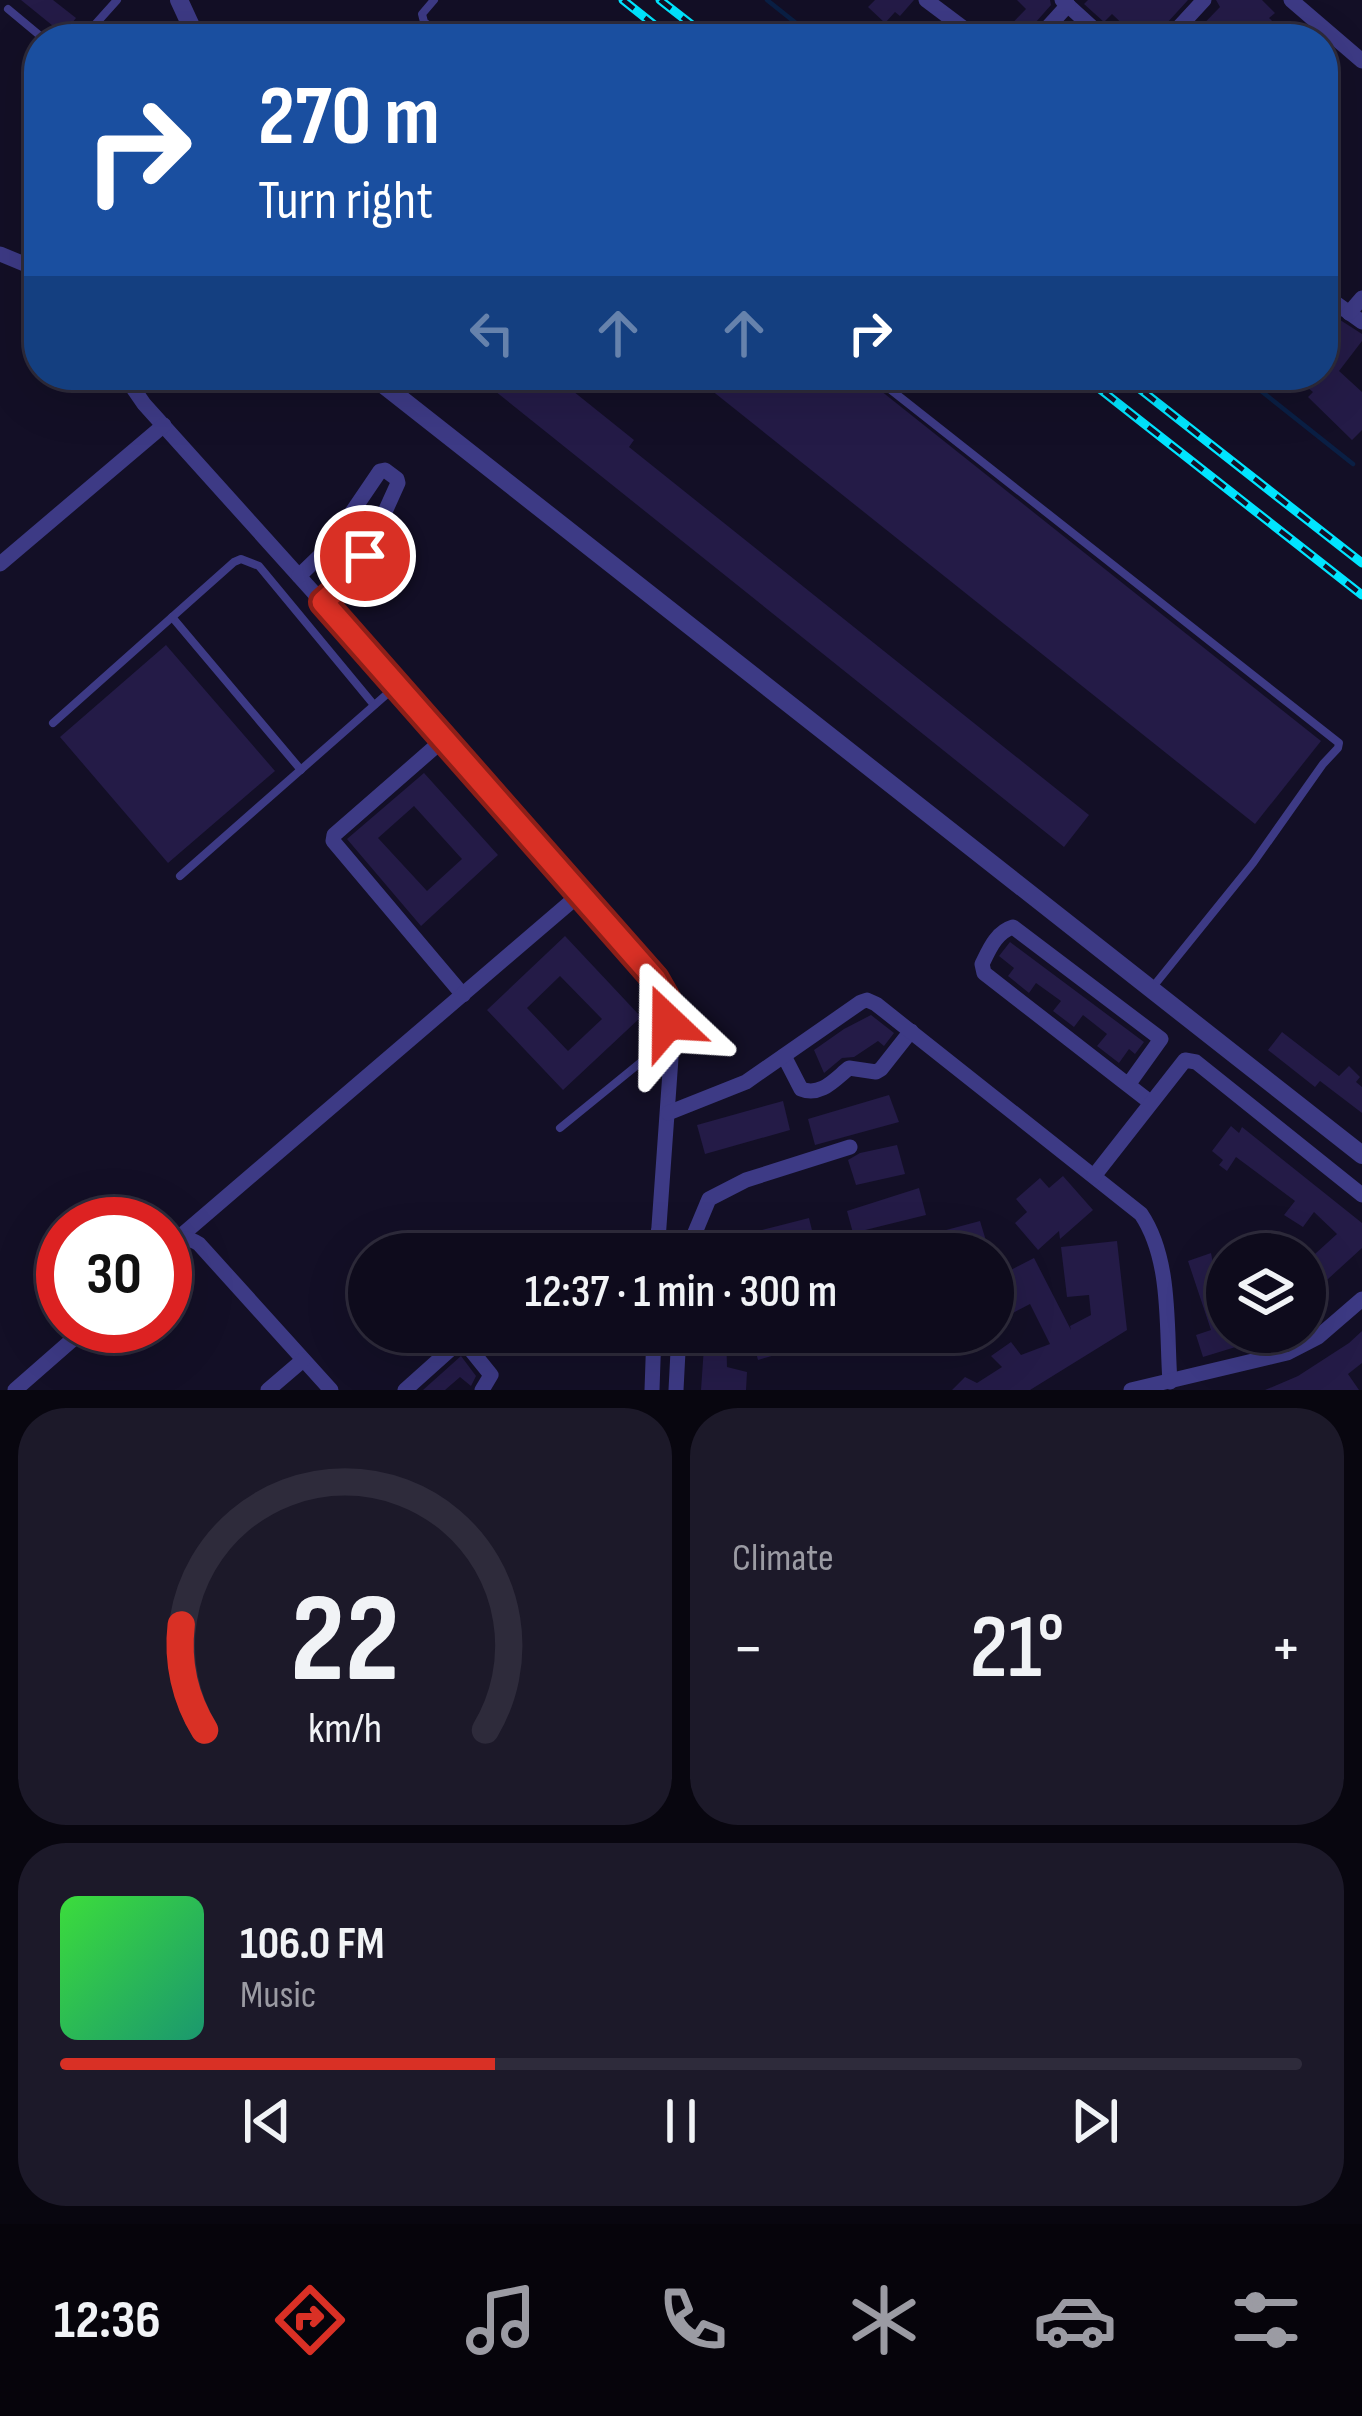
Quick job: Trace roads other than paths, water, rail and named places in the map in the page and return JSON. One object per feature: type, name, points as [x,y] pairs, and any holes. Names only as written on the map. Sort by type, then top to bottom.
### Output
[{"type":"street","points":[[926,0],[958,24]]},
{"type":"street","points":[[1182,24],[1204,0]]},
{"type":"street","points":[[1291,0],[1319,24]]},
{"type":"street","points":[[1065,3],[1089,24]]},
{"type":"street","points":[[1338,40],[1362,61]]},
{"type":"street","points":[[1356,317],[1362,298]]},
{"type":"street","points":[[136,390],[655,979],[667,1000],[670,1058],[658,1232]]},
{"type":"street","points":[[390,390],[1362,1155]]},
{"type":"street","points":[[0,564],[164,425]]},
{"type":"street","points":[[299,576],[327,549],[380,471],[397,479],[365,556],[351,577],[323,602]]},
{"type":"street","points":[[444,739],[334,835],[333,841],[463,994]]},
{"type":"street","points":[[192,1226],[580,894]]},
{"type":"street","points":[[1128,1085],[1161,1039],[1013,927],[1006,929],[982,964],[984,973],[1128,1085],[1150,1102]]},
{"type":"street","points":[[668,1113],[746,1082],[867,1000],[876,1004],[1141,1214],[1161,1254],[1170,1382]]},
{"type":"street","points":[[784,1056],[801,1089],[810,1093],[849,1068],[881,1069],[911,1031]]},
{"type":"street","points":[[1094,1176],[1185,1060],[1196,1062],[1362,1195]]},
{"type":"street","points":[[695,1233],[710,1199],[746,1180],[850,1148]]},
{"type":"street","points":[[192,1239],[208,1251],[331,1390]]},
{"type":"street","points":[[1130,1390],[1287,1353],[1318,1337],[1362,1299]]},
{"type":"street","points":[[405,1390],[462,1339],[491,1376],[482,1390]]},
{"type":"street","points":[[15,1390],[57,1353]]},
{"type":"street","points":[[653,1353],[652,1388],[676,1388],[678,1353]]},
{"type":"street","points":[[268,1390],[303,1360]]},
{"type":"lane","points":[[95,24],[117,0]]},
{"type":"lane","points":[[8,9],[26,24]]},
{"type":"lane","points":[[891,390],[1339,742],[1253,863],[1151,989]]},
{"type":"lane","points":[[53,724],[242,559],[259,566],[374,705]]},
{"type":"lane","points":[[172,617],[301,770]]},
{"type":"lane","points":[[180,876],[397,686]]},
{"type":"lane","points":[[560,1128],[646,1058],[657,1054],[670,1058]]},
{"type":"waterway","points":[[767,0],[797,24]]},
{"type":"waterway","points":[[1260,390],[1353,464]]},
{"type":"railway","points":[[623,0],[653,24]]},
{"type":"railway","points":[[660,0],[691,24]]},
{"type":"railway","points":[[1101,390],[1362,595]]},
{"type":"railway","points":[[1141,390],[1362,563]]}]
